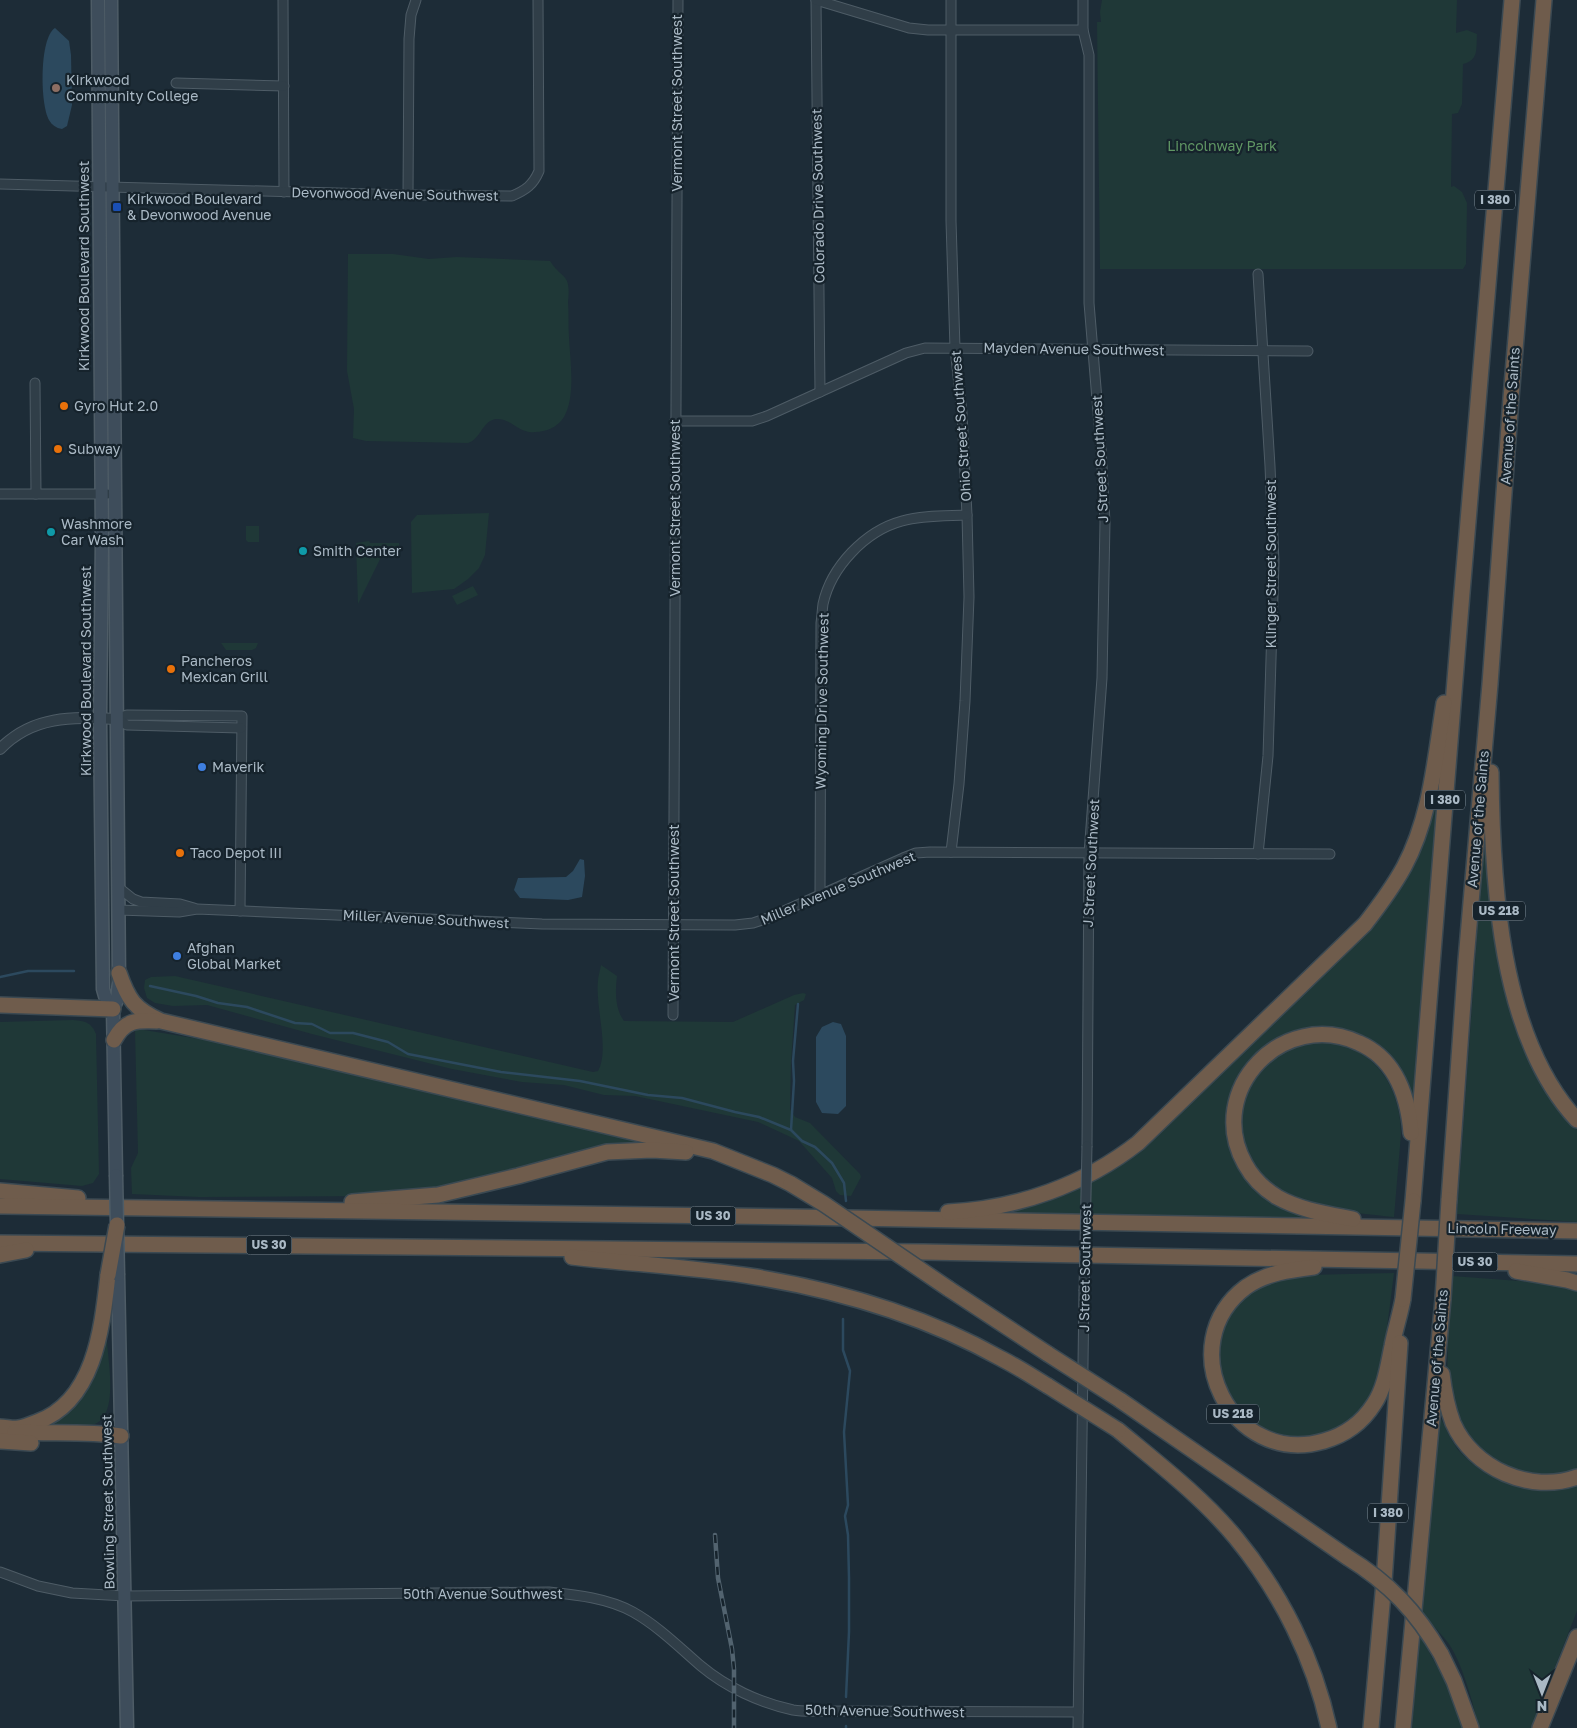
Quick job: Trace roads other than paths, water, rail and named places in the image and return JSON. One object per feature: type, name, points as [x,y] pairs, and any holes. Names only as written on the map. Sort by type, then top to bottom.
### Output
[{"type":"highway","name":"I 380","points":[[1371,1728],[1404,1299],[1512,0]]},
{"type":"highway","name":"Avenue of the Saints","points":[[1403,1728],[1443,1300],[1466,960],[1490,684],[1511,398],[1544,0]]},
{"type":"highway","points":[[795,1217],[955,1212],[1012,1204],[1069,1185],[1092,1174],[1138,1143],[1365,924],[1394,884],[1412,849],[1427,805],[1462,593]]},
{"type":"highway","name":"US 218","points":[[1490,684],[1493,842],[1498,905],[1504,947],[1516,1003],[1525,1033],[1540,1066],[1558,1096],[1577,1120]]},
{"type":"highway","points":[[119,973],[130,1000],[144,1014],[161,1021],[713,1151],[774,1175],[791,1184],[1120,1400],[1370,1571],[1394,1592],[1426,1629],[1454,1681],[1471,1728]]},
{"type":"highway","points":[[0,1005],[113,1009]]},
{"type":"highway","points":[[0,1014],[113,1009]]},
{"type":"highway","points":[[114,1040],[120,1029],[129,1023],[143,1020],[161,1021]]},
{"type":"highway","points":[[1414,1179],[1409,1110],[1402,1087],[1394,1071],[1382,1058],[1366,1046],[1346,1037],[1328,1034],[1309,1034],[1276,1047],[1251,1070],[1236,1101],[1234,1122],[1240,1155],[1250,1173],[1262,1185],[1276,1196],[1296,1206],[1319,1213],[1427,1227]]},
{"type":"highway","points":[[258,1209],[438,1195],[607,1152],[652,1150],[685,1152],[730,1159]]},
{"type":"highway","points":[[0,1191],[202,1209]]},
{"type":"highway","name":"US 30","points":[[0,1206],[1427,1227]]},
{"type":"highway","points":[[0,1428],[19,1428],[44,1419],[66,1405],[76,1393],[92,1362],[113,1275],[117,1225]]},
{"type":"highway","name":"Lincoln Freeway","points":[[1427,1227],[1577,1231]]},
{"type":"highway","name":"US 30","points":[[0,1243],[943,1252],[1577,1264]]},
{"type":"highway","points":[[0,1255],[60,1244]]},
{"type":"highway","points":[[478,1247],[701,1269],[758,1277],[820,1290],[915,1319],[1002,1358],[1118,1430],[1170,1472],[1236,1538],[1280,1601],[1307,1658],[1322,1699],[1329,1728]]},
{"type":"highway","name":"US 218","points":[[1373,1261],[1288,1270],[1271,1274],[1246,1288],[1237,1296],[1220,1319],[1213,1343],[1213,1371],[1222,1398],[1228,1409],[1248,1428],[1274,1441],[1302,1445],[1318,1443],[1344,1433],[1358,1424],[1376,1402],[1385,1377],[1404,1299]]},
{"type":"highway","points":[[1465,1262],[1577,1283]]},
{"type":"highway","points":[[1443,1300],[1442,1375],[1445,1400],[1454,1425],[1463,1440],[1476,1455],[1494,1468],[1512,1477],[1532,1482],[1551,1483],[1577,1477]]},
{"type":"highway","points":[[0,1428],[11,1432],[48,1434],[101,1433],[121,1436]]},
{"type":"highway","points":[[0,1441],[27,1443],[100,1440],[121,1436]]},
{"type":"highway","points":[[1540,1728],[1577,1637]]},
{"type":"main road","name":"Kirkwood Boulevard Southwest","points":[[98,0],[115,494],[119,973],[118,991],[113,1009],[117,1225]]},
{"type":"main road","name":"Kirkwood Boulevard Southwest","points":[[111,0],[105,188],[100,718],[103,989],[113,1009]]},
{"type":"main road","points":[[102,874],[109,902],[113,908],[118,910]]},
{"type":"main road","name":"Bowling Street Southwest","points":[[113,1275],[121,1436],[127,1728]]},
{"type":"street","points":[[283,0],[284,192]]},
{"type":"street","points":[[408,195],[409,39],[410,15],[416,0]]},
{"type":"street","name":"Devonwood Avenue Southwest","points":[[0,184],[105,188],[512,196],[527,189],[535,181],[539,171],[538,0]]},
{"type":"street","name":"Vermont Street Southwest","points":[[673,1015],[678,0]]},
{"type":"street","points":[[816,0],[909,28],[928,30],[1083,30]]},
{"type":"street","name":"Colorado Drive Southwest","points":[[816,0],[820,392]]},
{"type":"street","name":"Ohio Street Southwest","points":[[951,0],[951,221],[955,348],[962,413],[969,596],[965,701],[959,784],[951,852]]},
{"type":"street","name":"J Street Southwest","points":[[1078,1728],[1087,1146],[1089,854],[1102,678],[1104,602],[1104,513],[1089,269],[1089,55],[1083,30],[1083,0]]},
{"type":"street","points":[[176,83],[284,86]]},
{"type":"street","name":"Klinger Street Southwest","points":[[1258,274],[1274,562],[1268,756],[1258,854]]},
{"type":"street","name":"Mayden Avenue Southwest","points":[[675,420],[752,421],[906,353],[925,348],[1308,351]]},
{"type":"street","points":[[35,383],[36,494]]},
{"type":"street","points":[[0,494],[115,494]]},
{"type":"street","name":"Wyoming Drive Southwest","points":[[820,894],[821,624],[823,603],[842,563],[878,531],[900,521],[922,517],[967,515]]},
{"type":"street","points":[[0,749],[25,730],[44,722],[70,718],[116,719],[127,715],[242,716],[240,911]]},
{"type":"street","points":[[116,719],[127,725],[241,728]]},
{"type":"street","name":"Miller Avenue Southwest","points":[[118,910],[179,912],[197,909],[542,924],[735,925],[753,923],[768,918],[916,853],[1330,854]]},
{"type":"street","name":"Miller Avenue Southwest","points":[[118,887],[133,899],[141,902],[180,904],[197,909]]},
{"type":"street","name":"50th Avenue Southwest","points":[[0,1572],[38,1586],[72,1593],[125,1596],[548,1592],[595,1598],[632,1611],[655,1627],[703,1668],[733,1688],[766,1702],[794,1710],[827,1712],[1078,1712]]},
{"type":"water","points":[[55,28],[69,41],[71,55],[72,105],[67,126],[62,129],[54,126],[49,120],[44,101],[43,87],[46,44]]},
{"type":"water","points":[[580,859],[584,860],[585,876],[582,897],[568,900],[520,898],[514,890],[518,878],[566,877],[573,871]]},
{"type":"water","points":[[833,1022],[841,1024],[846,1036],[846,1106],[838,1114],[822,1113],[816,1102],[816,1037],[822,1027]]},
{"type":"waterway","points":[[0,977],[28,971],[74,971]]},
{"type":"waterway","points":[[150,986],[218,1003],[247,1007],[295,1023],[312,1024],[330,1033],[353,1033],[388,1042],[408,1054],[501,1072],[580,1081],[648,1095],[682,1098],[759,1117],[791,1130],[802,1141],[815,1147],[832,1163],[844,1183],[846,1201]]},
{"type":"waterway","points":[[791,1130],[794,1081],[793,1061],[798,1004]]},
{"type":"waterway","points":[[843,1319],[843,1350],[850,1371],[844,1432],[848,1505],[845,1516],[848,1535],[849,1578],[846,1697]]},
{"type":"railway","points":[[715,1535],[718,1578],[734,1669],[734,1728]]},
{"type":"place","name":"Kirkwood Community College","points":[[56,88]]},
{"type":"place","name":"Kirkwood Boulevard & Devonwood Avenue","points":[[117,207]]},
{"type":"place","name":"Gyro Hut 2.0","points":[[64,406]]},
{"type":"place","name":"Subway","points":[[58,449]]},
{"type":"place","name":"Washmore Car Wash","points":[[51,532]]},
{"type":"place","name":"Smith Center","points":[[303,551]]},
{"type":"place","name":"Pancheros Mexican Grill","points":[[171,669]]},
{"type":"place","name":"Maverik","points":[[202,767]]},
{"type":"place","name":"Taco Depot III","points":[[180,853]]},
{"type":"place","name":"Afghan Global Market","points":[[177,956]]},
{"type":"park label","name":"Lincolnway Park","points":[[1222,146]]}]
